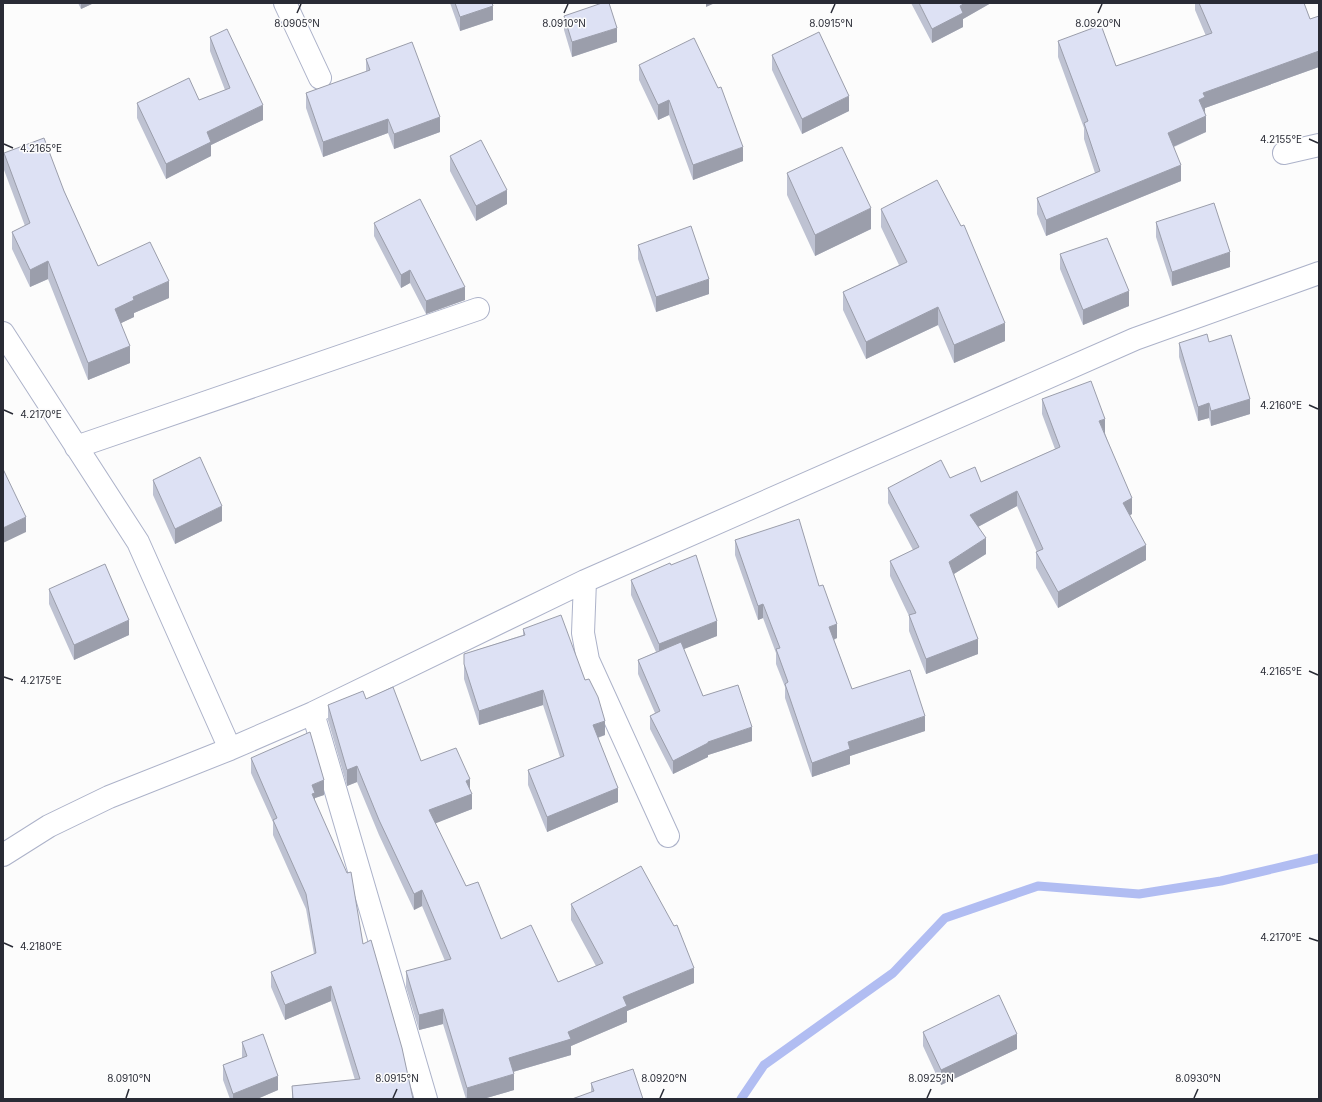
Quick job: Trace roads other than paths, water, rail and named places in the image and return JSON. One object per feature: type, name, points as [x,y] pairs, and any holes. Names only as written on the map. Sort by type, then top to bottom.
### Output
[{"type":"street","points":[[285,3],[320,78]]},
{"type":"street","points":[[1284,153],[1319,144]]},
{"type":"street","points":[[3,855],[49,826],[109,797],[230,749],[313,713],[585,581],[1136,338],[1319,273]]},
{"type":"street","points":[[76,447],[478,309]]},
{"type":"street","points":[[3,333],[138,542],[230,749]]},
{"type":"street","points":[[585,581],[583,633],[588,660],[668,836]]},
{"type":"street","points":[[313,713],[426,1099]]},
{"type":"waterway","points":[[741,1099],[764,1065],[893,973],[945,918],[1038,886],[1139,894],[1221,881],[1319,858]]}]
